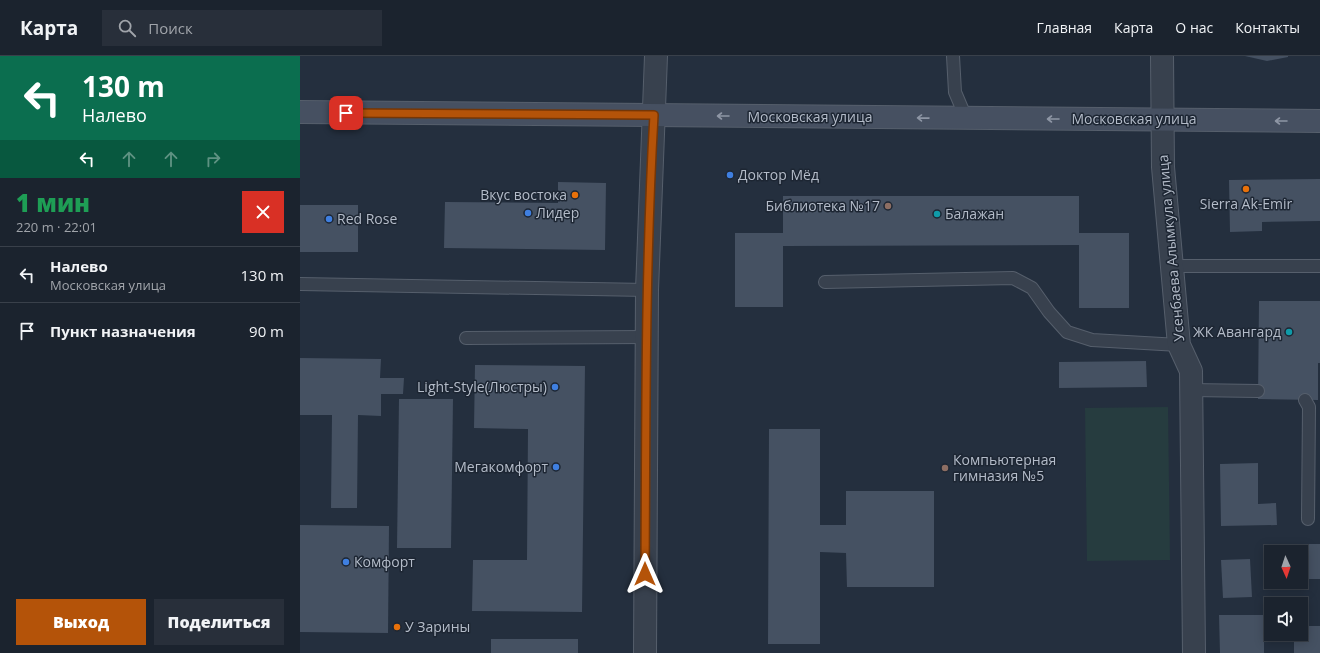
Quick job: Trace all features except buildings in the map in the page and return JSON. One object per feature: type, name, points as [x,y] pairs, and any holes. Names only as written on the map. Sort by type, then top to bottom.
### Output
[{"type":"main road","name":"Московская улица","points":[[300,112],[1320,121]]},
{"type":"street","points":[[645,653],[647,290],[656,56]]},
{"type":"street","name":"Усенбаева Алымкула улица","points":[[1162,56],[1163,167],[1179,345],[1191,371],[1194,653]]},
{"type":"lane","points":[[953,56],[955,92],[966,118]]},
{"type":"lane","points":[[1172,266],[1320,266]]},
{"type":"lane","points":[[825,282],[1013,278],[1032,288],[1049,312],[1067,332],[1092,340],[1179,345]]},
{"type":"lane","points":[[300,284],[647,290]]},
{"type":"lane","points":[[466,338],[647,337]]},
{"type":"lane","points":[[1191,390],[1258,391]]},
{"type":"lane","points":[[1306,400],[1309,407],[1308,519]]},
{"type":"green space","points":[[1168,407],[1170,560],[1087,561],[1085,408]]},
{"type":"place","name":"Доктор Мёд","points":[[730,175]]},
{"type":"place","name":"Sierra Ak-Emir","points":[[1246,189]]},
{"type":"place","name":"Вкус востока","points":[[575,195]]},
{"type":"place","name":"Библиотека №17","points":[[888,206]]},
{"type":"place","name":"Лидер","points":[[528,213]]},
{"type":"place","name":"Балажан","points":[[937,214]]},
{"type":"place","name":"Red Rose","points":[[329,219]]},
{"type":"place","name":"ЖК Авангард","points":[[1289,332]]},
{"type":"place","name":"Light-Style(Люстры)","points":[[555,387]]},
{"type":"place","name":"Мегакомфорт","points":[[556,467]]},
{"type":"place","name":"Компьютерная гимназия №5","points":[[945,468]]},
{"type":"place","name":"Комфорт","points":[[346,562]]},
{"type":"place","name":"У Зарины","points":[[397,627]]},
{"type":"route","points":[[346,113],[654,115],[647,290],[645,574]]}]
